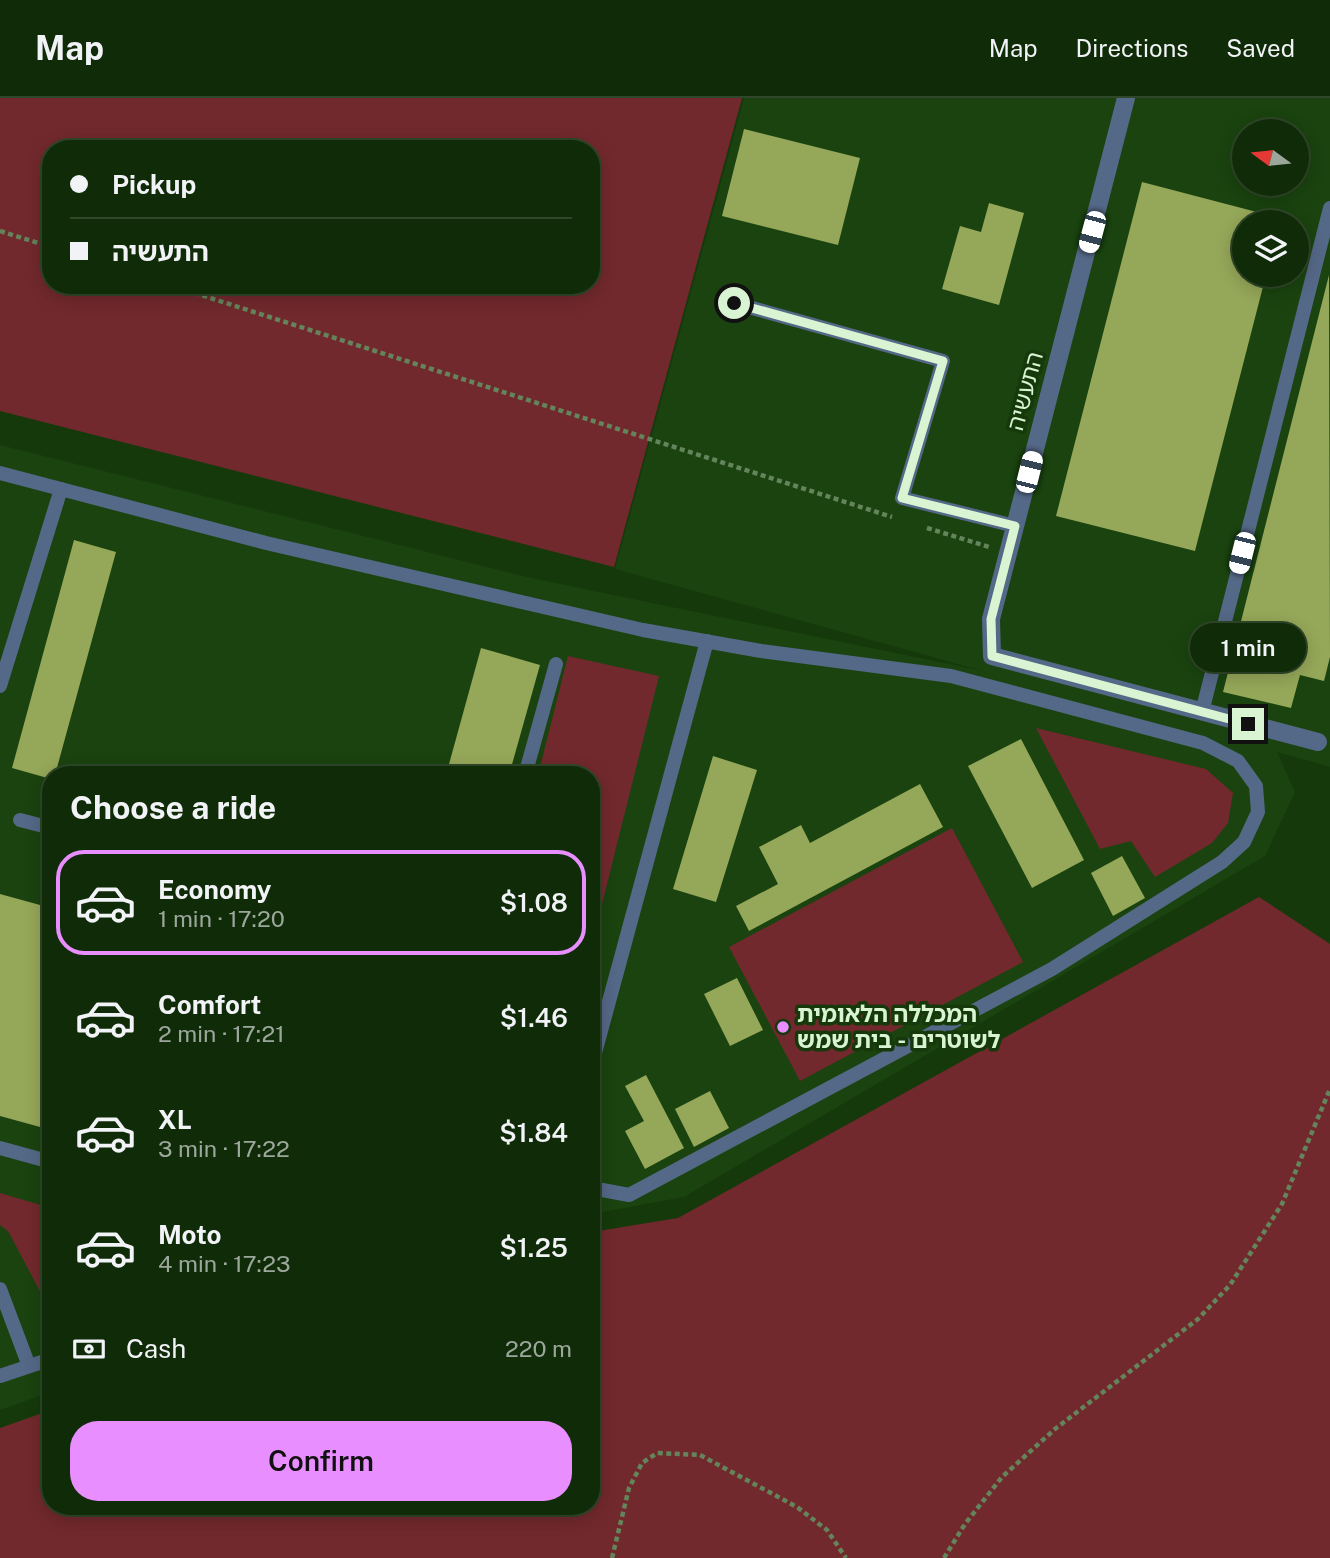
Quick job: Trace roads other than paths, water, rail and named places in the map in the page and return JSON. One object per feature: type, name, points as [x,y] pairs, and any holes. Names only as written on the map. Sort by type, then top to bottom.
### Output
[{"type":"street","name":"התעשיה","points":[[1126,98],[991,619],[992,656],[1318,742]]},
{"type":"lane","points":[[1202,712],[1330,208]]},
{"type":"lane","points":[[734,303],[943,361],[902,498],[1015,526]]},
{"type":"lane","points":[[0,473],[266,543],[643,630],[951,676],[1203,743],[1238,761],[1256,786],[1258,812],[1244,842],[1222,862],[1052,969],[629,1195],[600,1190]]},
{"type":"lane","points":[[0,686],[61,489]]},
{"type":"lane","points":[[600,1035],[707,641]]},
{"type":"lane","points":[[528,766],[556,664]]},
{"type":"lane","points":[[20,820],[42,826]]},
{"type":"lane","points":[[0,1148],[42,1159]]},
{"type":"lane","points":[[0,1289],[29,1366]]},
{"type":"lane","points":[[0,1376],[42,1362]]},
{"type":"place","name":"המכללה הלאומית לשוטרים - בית שמש","points":[[783,1027]]}]
